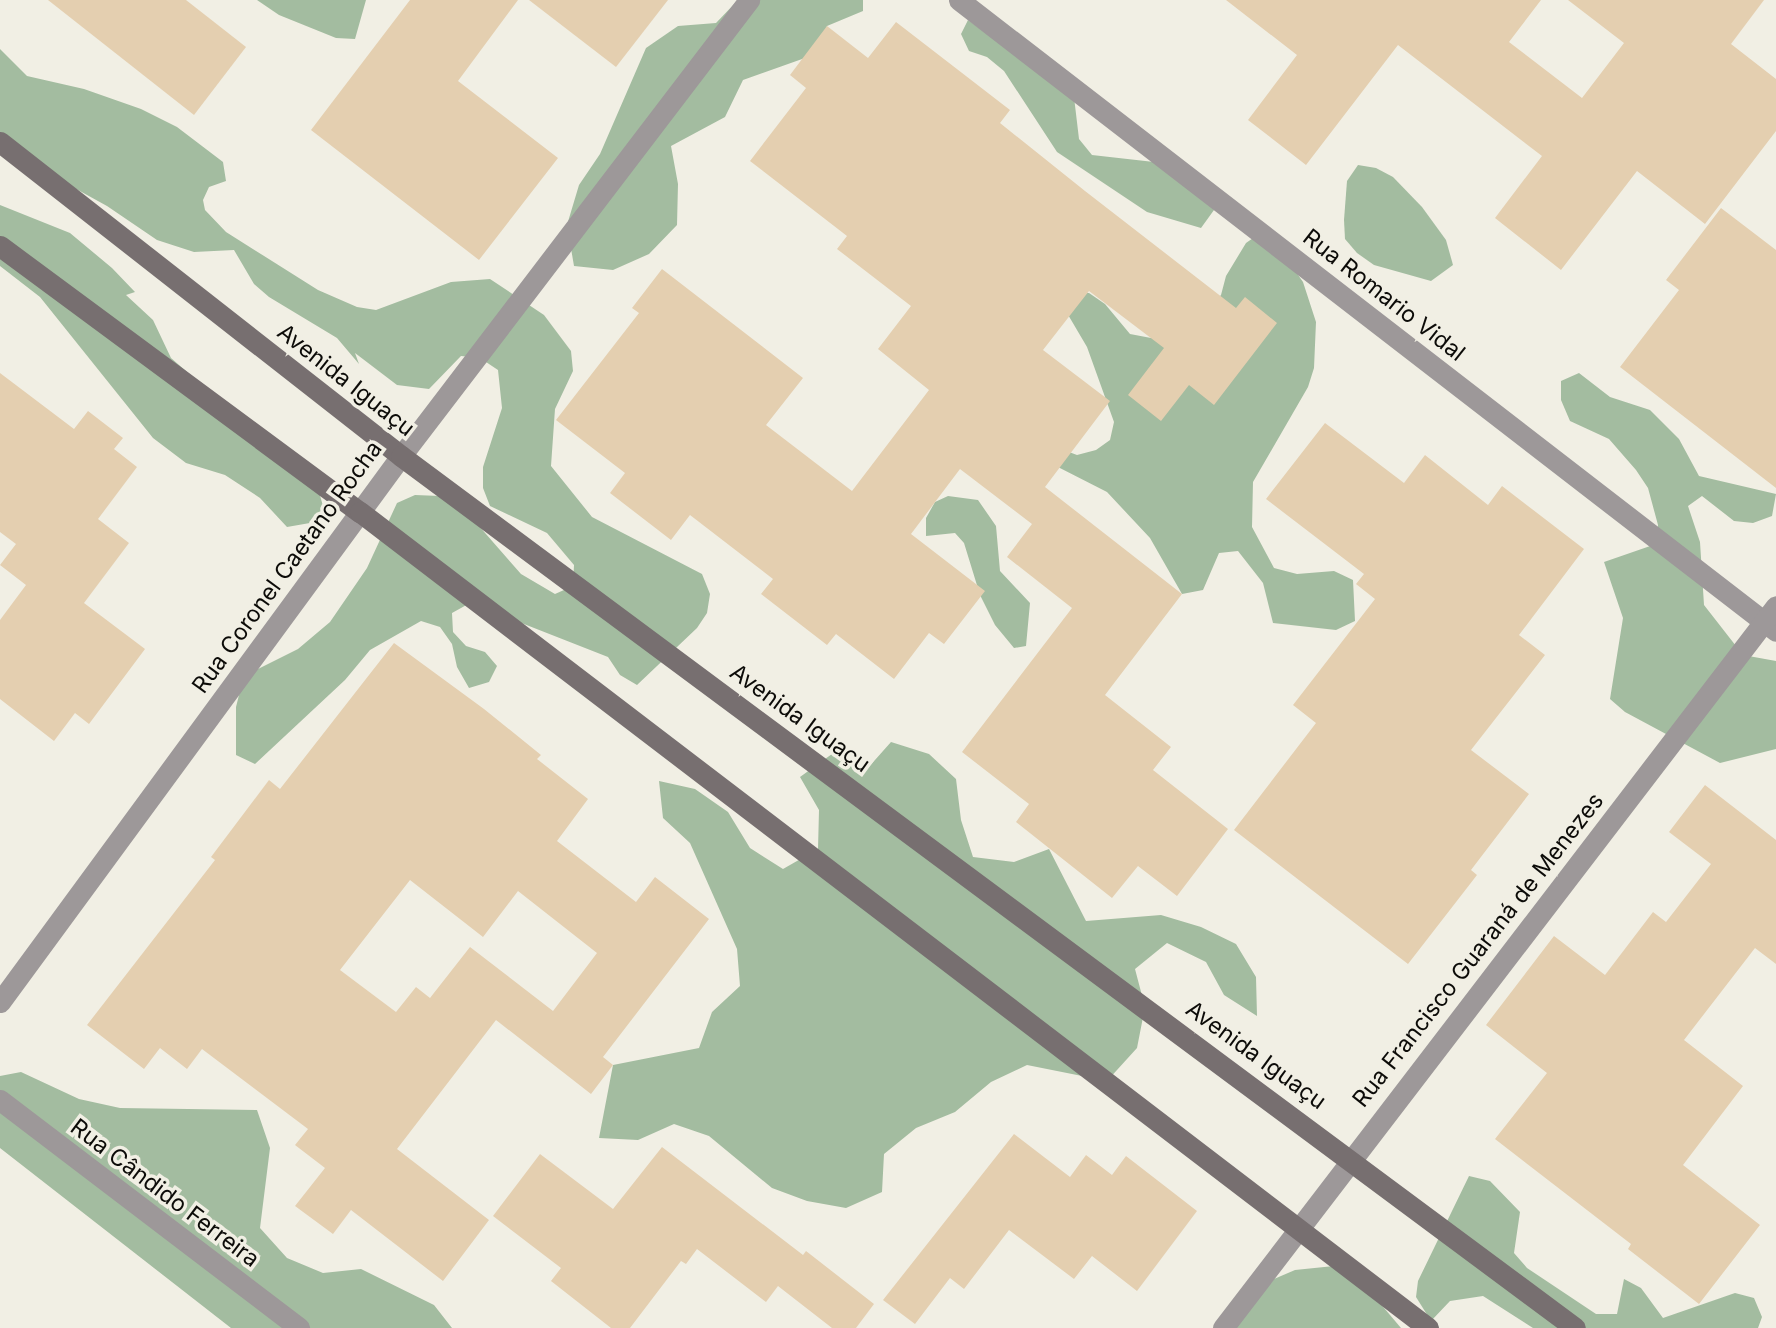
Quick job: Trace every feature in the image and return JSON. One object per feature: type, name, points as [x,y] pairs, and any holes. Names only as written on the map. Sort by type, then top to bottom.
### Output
[{"type":"street","name":"Rua Coronel Caetano Rocha","points":[[0,1002],[401,456],[749,0]]},
{"type":"street","name":"Rua Romario Vidal","points":[[960,0],[1772,620]]},
{"type":"street","name":"Avenida Iguaçu","points":[[0,142],[401,456],[1351,1158],[1575,1328]]},
{"type":"street","points":[[0,246],[360,512],[1428,1328]]},
{"type":"street","name":"Rua Francisco Guaraná de Menezes","points":[[1223,1328],[1351,1158],[1772,620]]},
{"type":"street","name":"Rua Cândido Ferreira","points":[[0,1100],[299,1328]]},
{"type":"green space","points":[[257,0],[366,0],[355,39],[336,38],[279,15]]},
{"type":"green space","points":[[738,0],[863,0],[863,11],[827,26],[819,53],[743,80],[725,117],[671,146],[678,184],[677,225],[649,254],[613,270],[574,266],[567,225],[579,185],[600,154],[646,48],[678,26],[716,23]]},
{"type":"green space","points":[[968,20],[1074,97],[1079,139],[1092,155],[1154,162],[1208,194],[1214,210],[1201,228],[1147,212],[1057,152],[1004,71],[987,57],[969,51],[961,34]]},
{"type":"green space","points":[[0,49],[27,76],[84,89],[141,109],[177,127],[223,162],[226,181],[209,187],[203,200],[205,210],[226,232],[318,290],[357,307],[376,310],[451,282],[490,279],[544,315],[571,351],[573,371],[555,409],[551,466],[592,517],[702,574],[710,594],[707,613],[697,628],[637,685],[620,675],[608,657],[470,603],[452,613],[453,632],[466,646],[485,652],[497,666],[489,682],[469,688],[457,667],[452,644],[440,627],[421,621],[370,650],[345,680],[255,764],[236,755],[236,707],[241,687],[256,670],[298,649],[330,622],[367,568],[397,503],[415,495],[440,496],[472,518],[521,574],[555,594],[573,586],[574,565],[547,533],[490,506],[483,488],[483,467],[502,408],[498,370],[480,358],[461,356],[429,389],[397,385],[355,353],[359,364],[337,338],[269,297],[254,284],[234,250],[194,252],[157,240],[107,206],[0,147]]},
{"type":"green space","points":[[1358,165],[1376,168],[1393,177],[1422,207],[1446,240],[1453,265],[1431,281],[1374,265],[1357,253],[1345,239],[1344,220],[1347,181]]},
{"type":"green space","points":[[0,205],[70,233],[112,268],[135,292],[126,295],[153,320],[171,358],[317,485],[327,520],[287,527],[260,498],[225,475],[186,463],[153,438],[40,297],[0,266]]},
{"type":"green space","points":[[1266,229],[1303,282],[1316,322],[1314,368],[1308,387],[1253,482],[1252,527],[1274,568],[1297,574],[1334,571],[1353,580],[1355,621],[1336,630],[1273,623],[1263,583],[1238,551],[1219,553],[1203,590],[1182,594],[1150,538],[1107,492],[1054,465],[1053,446],[1077,455],[1096,450],[1110,440],[1114,422],[1087,347],[1067,313],[1071,293],[1089,293],[1105,304],[1130,334],[1151,338],[1207,311],[1221,295],[1226,276],[1246,243]]},
{"type":"green space","points":[[1579,373],[1610,397],[1650,410],[1679,439],[1699,476],[1776,494],[1772,516],[1753,523],[1734,521],[1702,496],[1688,506],[1700,542],[1704,605],[1743,655],[1776,661],[1776,749],[1720,763],[1625,712],[1610,699],[1623,618],[1604,562],[1656,544],[1658,525],[1648,488],[1636,470],[1609,439],[1570,421],[1561,400],[1561,381]]},
{"type":"green space","points":[[948,496],[978,500],[996,526],[1000,571],[1030,603],[1026,646],[1014,648],[995,625],[980,595],[964,543],[955,533],[926,536],[926,518],[935,502]]},
{"type":"green space","points":[[891,742],[929,754],[956,779],[961,820],[973,857],[1014,862],[1049,849],[1086,921],[1161,915],[1201,927],[1236,944],[1256,977],[1257,1016],[1224,995],[1206,962],[1167,943],[1135,969],[1145,1007],[1137,1048],[1107,1081],[1027,1065],[991,1082],[955,1112],[916,1128],[884,1154],[882,1192],[846,1208],[807,1201],[772,1188],[709,1136],[674,1124],[638,1140],[599,1138],[613,1065],[699,1048],[712,1012],[740,986],[737,949],[690,843],[663,818],[659,781],[695,789],[728,812],[750,848],[783,869],[818,849],[819,810],[800,777],[832,754],[867,769]]},
{"type":"green space","points":[[21,1072],[79,1099],[120,1108],[257,1110],[270,1148],[260,1228],[287,1258],[323,1273],[361,1269],[434,1305],[452,1328],[231,1328],[0,1148],[0,1076]]},
{"type":"green space","points":[[1469,1176],[1490,1181],[1520,1212],[1514,1253],[1527,1268],[1596,1314],[1617,1314],[1624,1279],[1641,1288],[1663,1318],[1735,1293],[1754,1298],[1762,1317],[1758,1328],[1533,1328],[1483,1296],[1450,1301],[1431,1321],[1416,1297],[1418,1281]]},
{"type":"green space","points":[[1334,1266],[1379,1302],[1401,1328],[1232,1328],[1274,1279],[1295,1270]]},
{"type":"building","points":[[48,0],[186,0],[246,47],[194,115]]},
{"type":"building","points":[[410,0],[518,0],[458,81],[558,158],[479,260],[311,130]]},
{"type":"building","points":[[529,0],[668,0],[616,67]]},
{"type":"building","points":[[1226,0],[1541,0],[1509,42],[1582,98],[1624,43],[1568,0],[1764,0],[1731,44],[1776,79],[1776,131],[1705,224],[1637,171],[1561,270],[1495,218],[1542,156],[1398,45],[1306,165],[1248,120],[1297,55]]},
{"type":"building","points":[[896,22],[1010,110],[1000,123],[1085,191],[1236,308],[1245,297],[1277,323],[1214,405],[1189,385],[1161,421],[1128,395],[1164,348],[1089,291],[1043,350],[1110,401],[1045,487],[1182,594],[1105,695],[1171,747],[1153,770],[1228,829],[1177,896],[1138,866],[1112,898],[1016,822],[1029,804],[962,752],[1072,608],[1007,557],[1032,524],[960,469],[911,534],[985,591],[944,644],[929,633],[894,679],[836,634],[827,645],[761,594],[773,579],[690,515],[671,540],[610,493],[625,473],[556,420],[639,313],[632,308],[662,269],[803,378],[766,425],[852,491],[929,390],[878,349],[911,306],[837,249],[847,236],[750,161],[806,88],[790,75],[827,26],[868,58]]},
{"type":"building","points":[[1721,208],[1776,250],[1776,488],[1620,367],[1679,290],[1666,280]]},
{"type":"building","points":[[0,373],[74,429],[88,411],[123,438],[114,449],[137,467],[98,519],[129,543],[84,603],[145,649],[89,724],[75,713],[54,741],[0,699],[0,620],[26,585],[0,565],[16,544],[0,532]]},
{"type":"building","points":[[1325,423],[1404,483],[1425,455],[1488,505],[1502,486],[1584,549],[1519,635],[1545,655],[1471,750],[1529,794],[1471,870],[1477,875],[1408,964],[1234,830],[1316,723],[1293,705],[1375,599],[1356,584],[1364,574],[1266,499]]},
{"type":"building","points":[[394,643],[484,709],[541,755],[537,759],[588,799],[557,841],[636,902],[655,877],[709,919],[603,1057],[613,1065],[591,1094],[496,1020],[397,1149],[489,1220],[443,1281],[351,1210],[333,1234],[295,1206],[325,1168],[295,1145],[308,1129],[202,1049],[187,1069],[160,1048],[144,1069],[87,1025],[215,860],[211,857],[269,780],[280,789]],"holes":[[[410,880],[483,937],[518,891],[597,953],[553,1011],[470,947],[430,998],[416,987],[396,1012],[340,970]]]},
{"type":"building","points":[[1705,785],[1776,840],[1776,964],[1755,948],[1684,1040],[1743,1086],[1683,1165],[1760,1225],[1699,1304],[1628,1249],[1631,1244],[1495,1139],[1547,1073],[1486,1025],[1554,936],[1605,975],[1653,912],[1666,922],[1711,864],[1669,832]]},
{"type":"building","points":[[1014,1134],[1070,1177],[1086,1155],[1112,1175],[1126,1156],[1197,1211],[1137,1291],[1092,1256],[1074,1279],[1009,1230],[964,1289],[950,1278],[915,1324],[883,1300]]},
{"type":"building","points":[[662,1147],[803,1255],[806,1251],[874,1304],[856,1328],[832,1328],[778,1286],[766,1302],[697,1249],[686,1264],[681,1261],[630,1328],[611,1328],[551,1281],[561,1268],[493,1216],[540,1154],[613,1209]]}]
